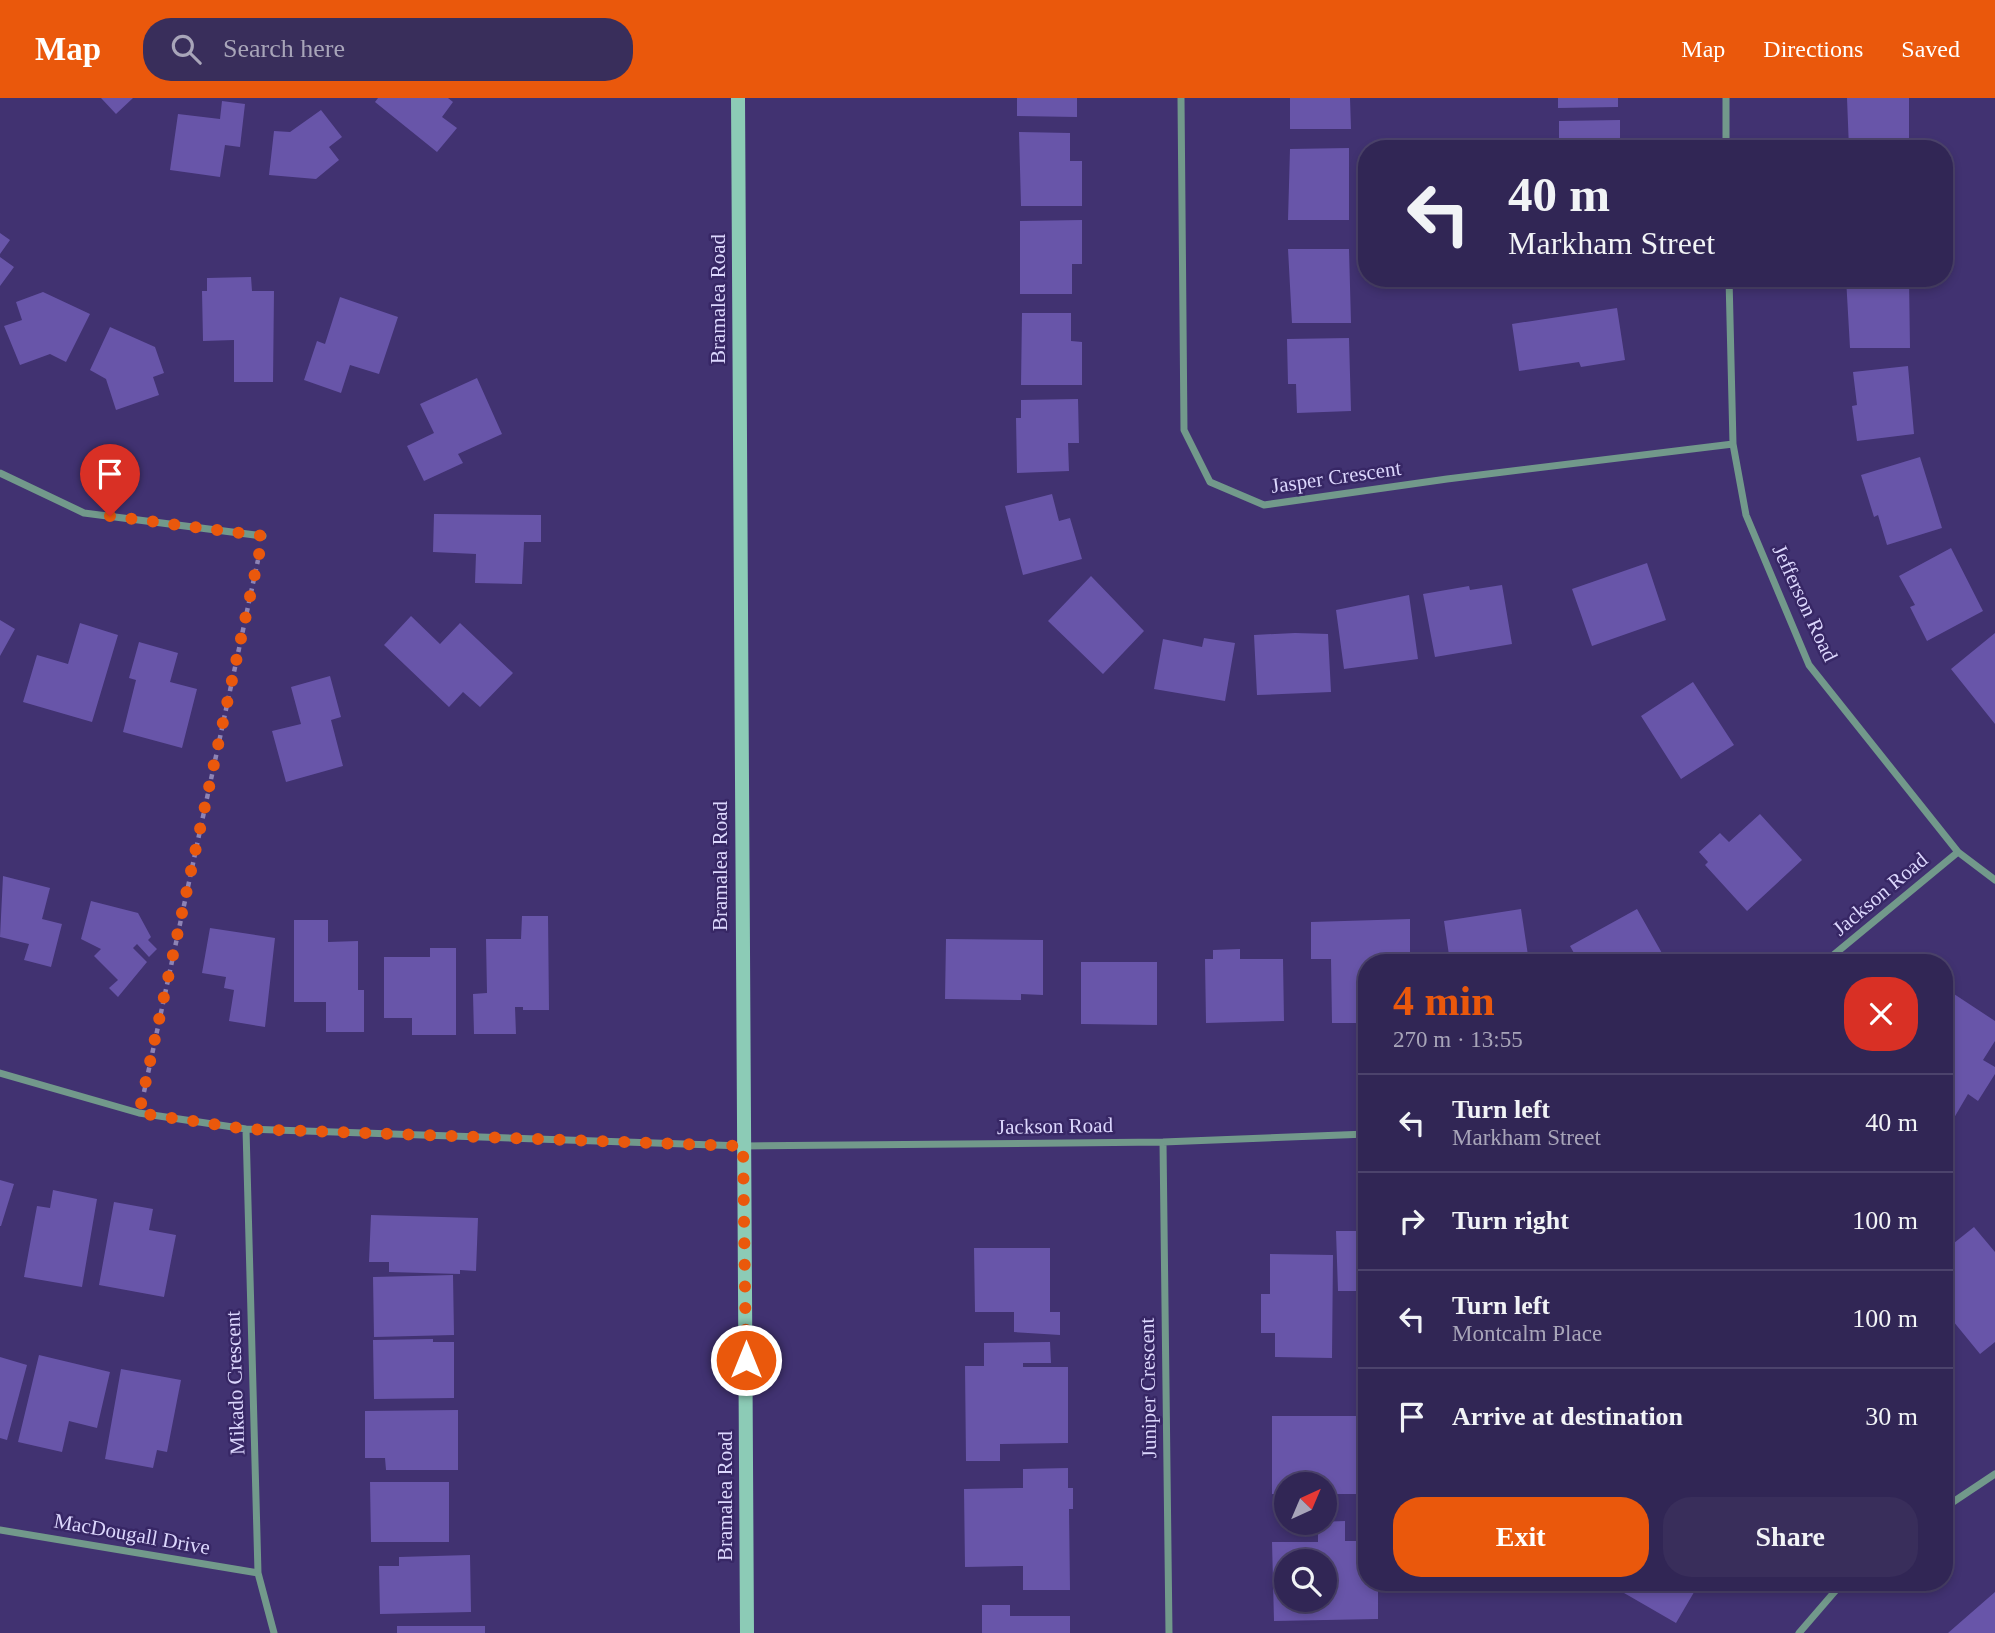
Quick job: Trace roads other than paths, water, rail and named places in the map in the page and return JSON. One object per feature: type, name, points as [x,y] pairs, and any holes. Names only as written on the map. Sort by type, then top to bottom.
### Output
[{"type":"main road","name":"Bramalea Road","points":[[738,98],[747,1633]]},
{"type":"street","name":"Jasper Crescent","points":[[1181,98],[1184,430],[1210,482],[1264,505],[1447,479],[1734,444]]},
{"type":"street","points":[[1726,98],[1726,140]]},
{"type":"street","name":"Jefferson Road","points":[[1729,287],[1734,444],[1746,514],[1810,665],[1958,852],[1995,880]]},
{"type":"street","points":[[0,473],[84,513],[263,536]]},
{"type":"street","name":"Jackson Road","points":[[1835,954],[1958,852]]},
{"type":"street","name":"Jackson Road","points":[[0,1073],[139,1113],[246,1129],[743,1146],[1163,1142],[1358,1134]]},
{"type":"street","name":"Mikado Crescent","points":[[246,1129],[258,1573],[274,1633]]},
{"type":"street","name":"Juniper Crescent","points":[[1163,1142],[1169,1633]]},
{"type":"street","points":[[1953,1502],[1995,1474]]},
{"type":"street","name":"MacDougall Drive","points":[[0,1530],[258,1573]]},
{"type":"street","points":[[1799,1633],[1835,1591]]}]
